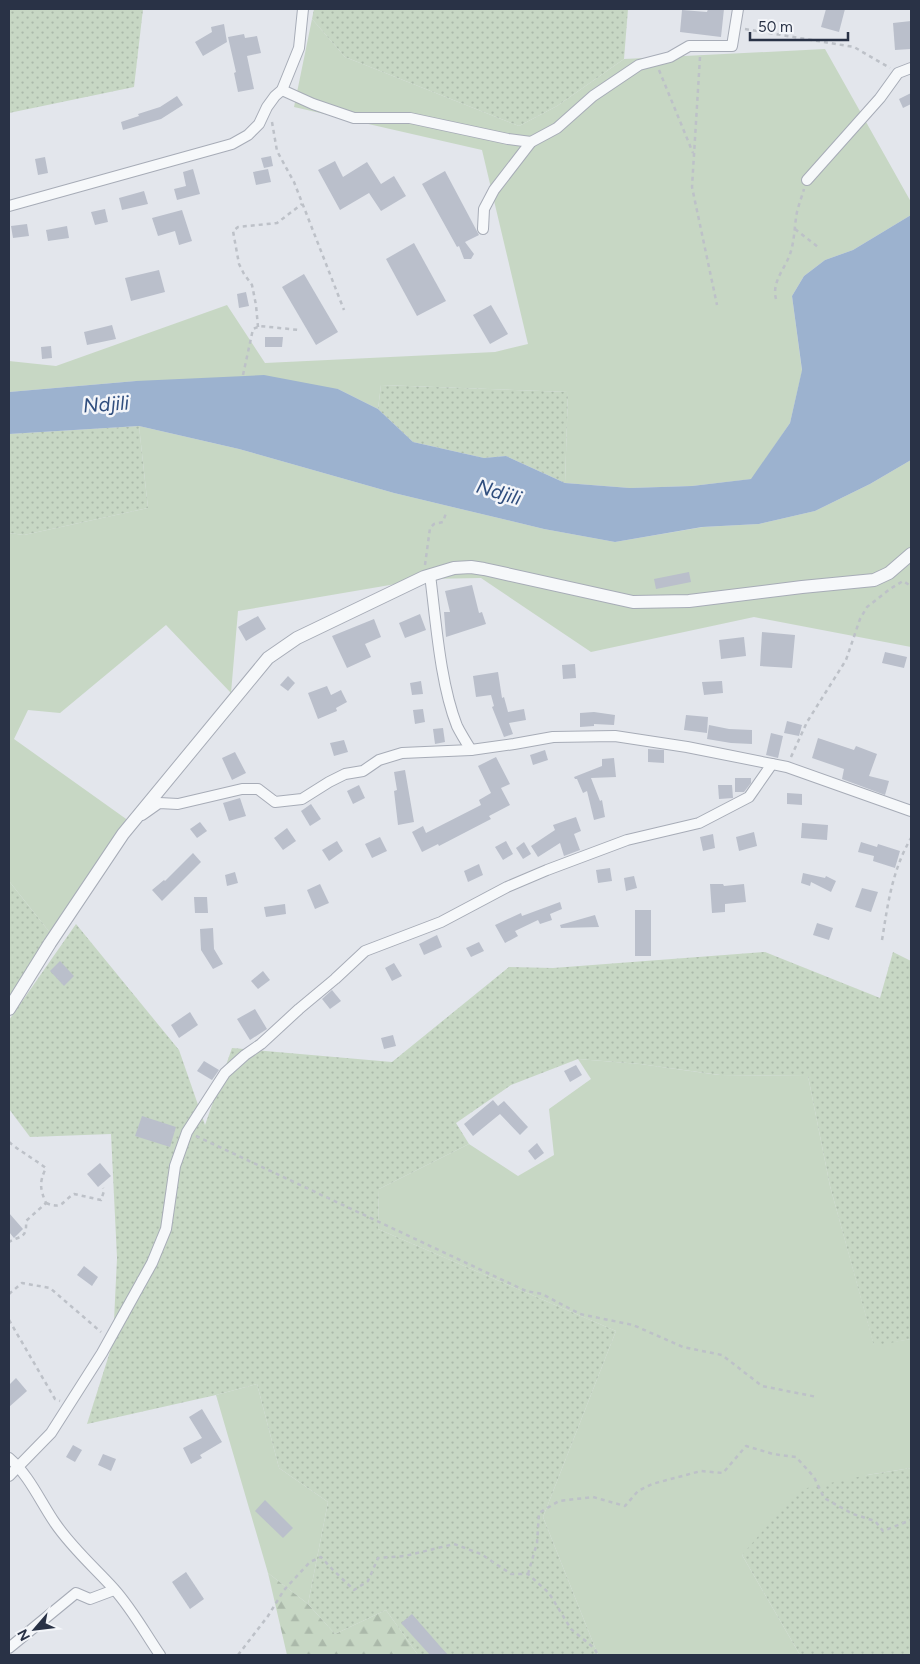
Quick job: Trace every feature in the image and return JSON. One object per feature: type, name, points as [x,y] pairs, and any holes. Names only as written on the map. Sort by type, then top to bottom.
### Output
[{"type":"street","points":[[9,206],[232,144],[248,135],[259,124],[266,107],[274,96],[282,90],[299,48],[303,9]]},
{"type":"street","points":[[483,229],[484,210],[494,190],[531,142],[557,128],[593,96],[639,66],[670,57],[689,46],[732,46],[738,9]]},
{"type":"street","points":[[807,180],[880,98],[898,73],[911,68]]},
{"type":"street","points":[[282,90],[312,104],[354,118],[410,118],[508,139],[531,142]]},
{"type":"street","points":[[9,1009],[50,943],[124,834],[268,658],[296,638],[427,576],[454,568],[471,567],[632,602],[688,600],[874,580],[889,573],[911,554]]},
{"type":"street","points":[[427,576],[449,702],[458,728],[471,750]]},
{"type":"street","points":[[124,834],[141,815],[159,803],[178,804],[242,789],[258,789],[276,802],[302,798],[345,774],[363,771],[379,760],[402,753],[471,750],[553,737],[615,736],[688,747],[787,767],[911,811]]},
{"type":"street","points":[[9,1476],[51,1433],[109,1340],[152,1263],[166,1229],[175,1166],[187,1132],[226,1073],[365,951],[441,922],[507,887],[547,870],[627,840],[698,823],[749,797],[772,764]]},
{"type":"street","points":[[9,1458],[19,1467],[55,1524],[127,1606],[160,1655]]},
{"type":"street","points":[[9,1648],[76,1593],[90,1599],[114,1590]]},
{"type":"path","points":[[735,28],[854,47],[898,73]]},
{"type":"path","points":[[701,46],[692,187],[717,305]]},
{"type":"path","points":[[656,62],[694,154]]},
{"type":"path","points":[[272,119],[278,151],[294,182],[344,310]]},
{"type":"path","points":[[776,299],[774,293],[778,277],[789,258],[797,212],[807,180]]},
{"type":"path","points":[[258,327],[252,285],[238,264],[233,231],[238,227],[276,223],[302,204]]},
{"type":"path","points":[[795,229],[818,247]]},
{"type":"path","points":[[243,375],[253,329],[258,327],[299,330]]},
{"type":"path","points":[[427,576],[430,528],[434,524],[441,524],[446,514]]},
{"type":"path","points":[[787,767],[807,722],[846,660],[860,618],[867,607],[903,581],[911,586]]},
{"type":"path","points":[[882,940],[890,890],[901,855],[911,838]]},
{"type":"path","points":[[187,1132],[526,1291],[542,1294],[580,1314],[633,1325],[683,1347],[722,1355],[762,1386],[816,1397]]},
{"type":"path","points":[[9,1142],[23,1154],[32,1157],[46,1168],[40,1187],[46,1203],[60,1206],[74,1194],[100,1200],[103,1188]]},
{"type":"path","points":[[9,1242],[23,1236],[26,1231],[26,1221],[46,1203]]},
{"type":"path","points":[[9,1294],[22,1283],[50,1288],[109,1340]]},
{"type":"path","points":[[9,1320],[55,1399],[69,1404]]},
{"type":"path","points":[[528,1574],[537,1543],[539,1513],[559,1502],[593,1497],[625,1506],[638,1491],[652,1484],[701,1471],[723,1473],[746,1446],[796,1458],[814,1477],[824,1498],[853,1514],[875,1521],[884,1531],[911,1520]]},
{"type":"path","points":[[238,1655],[268,1616],[284,1590],[310,1562],[321,1556],[354,1590],[368,1581],[378,1558],[405,1556],[454,1544],[481,1554],[511,1574],[528,1574],[549,1593],[571,1628],[594,1648],[598,1655]]},
{"type":"green space","points":[[9,9],[143,9],[134,87],[9,113]]},
{"type":"green space","points":[[314,9],[628,9],[624,59],[557,106],[519,126],[345,57],[312,19]]},
{"type":"green space","points":[[312,19],[345,57],[519,126],[557,106],[624,59],[825,49],[911,202],[911,215],[853,250],[825,260],[804,276],[792,296],[802,371],[790,423],[752,479],[692,486],[630,488],[565,483],[568,392],[381,385],[378,409],[338,389],[136,381],[9,392],[9,361],[56,366],[227,305],[265,363],[495,352],[528,344],[482,150],[294,107]]},
{"type":"green space","points":[[381,385],[568,392],[565,483],[506,456],[484,458],[413,442],[378,409]]},
{"type":"green space","points":[[139,426],[239,449],[394,493],[544,529],[615,542],[703,527],[759,524],[815,511],[870,484],[911,460],[911,647],[754,617],[591,652],[481,578],[425,579],[238,611],[231,693],[166,625],[60,713],[28,710],[14,739],[129,821],[51,934],[9,881],[9,533],[24,535],[148,508]]},
{"type":"green space","points":[[139,426],[148,508],[24,535],[9,533],[9,434]]},
{"type":"green space","points":[[9,881],[51,934],[9,1001]]},
{"type":"green space","points":[[76,924],[179,1050],[205,1125],[232,1048],[392,1062],[509,967],[553,968],[765,952],[880,998],[893,952],[911,961],[911,1339],[874,1346],[830,1186],[808,1076],[720,1075],[640,1064],[578,1059],[511,1085],[456,1123],[469,1144],[379,1189],[378,1229],[616,1331],[543,1517],[598,1655],[418,1655],[386,1610],[335,1634],[308,1604],[328,1502],[279,1468],[257,1384],[87,1424],[113,1342],[117,1258],[111,1134],[30,1137],[9,1109],[9,1020]]},
{"type":"green space","points":[[578,1059],[640,1064],[719,1075],[808,1076],[830,1186],[874,1345],[911,1339],[911,1468],[867,1475],[742,1555],[800,1655],[598,1655],[543,1517],[616,1331],[378,1229],[379,1189],[469,1144],[518,1176],[554,1155],[549,1109],[591,1079]]},
{"type":"green space","points":[[257,1384],[279,1468],[328,1502],[308,1604],[268,1573],[216,1395]]},
{"type":"green space","points":[[911,1468],[911,1655],[800,1655],[742,1555],[798,1490],[867,1475]]},
{"type":"green space","points":[[268,1573],[308,1604],[335,1634],[386,1610],[418,1655],[287,1655]]},
{"type":"water","name":"Ndjili","points":[[911,215],[911,460],[870,484],[815,511],[759,524],[702,527],[615,542],[544,529],[394,493],[239,449],[139,426],[9,434],[9,392],[136,381],[264,375],[338,389],[378,409],[413,442],[484,458],[506,456],[565,483],[630,488],[692,486],[751,479],[790,423],[802,370],[792,296],[804,276],[825,260],[853,250]]},
{"type":"building","points":[[708,9],[724,9],[721,37],[680,32],[682,10],[707,12]]},
{"type":"building","points":[[826,9],[845,9],[839,32],[821,27]]},
{"type":"building","points":[[911,21],[911,49],[895,50],[893,23]]},
{"type":"building","points":[[224,24],[227,42],[203,56],[195,42],[212,32],[211,27]]},
{"type":"building","points":[[244,34],[245,38],[257,36],[261,53],[247,56],[254,89],[238,92],[234,73],[236,72],[228,37]]},
{"type":"building","points":[[911,93],[911,104],[903,108],[899,99]]},
{"type":"building","points":[[177,96],[183,105],[161,119],[123,130],[121,122],[160,107]]},
{"type":"building","points":[[271,156],[273,166],[264,168],[261,158]]},
{"type":"building","points":[[45,157],[48,173],[38,175],[35,159]]},
{"type":"building","points":[[335,161],[343,177],[367,162],[381,184],[394,176],[406,196],[381,211],[369,193],[340,210],[318,170]]},
{"type":"building","points":[[193,169],[200,194],[177,200],[174,189],[186,186],[183,172]]},
{"type":"building","points":[[268,169],[271,182],[256,185],[253,172]]},
{"type":"building","points":[[445,171],[479,235],[465,242],[474,254],[471,259],[464,259],[459,246],[457,247],[422,184]]},
{"type":"building","points":[[144,191],[148,204],[122,210],[119,198]]},
{"type":"building","points":[[105,209],[108,222],[95,225],[91,212]]},
{"type":"building","points":[[182,210],[192,241],[179,245],[175,231],[158,236],[152,218]]},
{"type":"building","points":[[27,224],[29,236],[13,238],[11,226]]},
{"type":"building","points":[[67,226],[69,238],[48,241],[46,230]]},
{"type":"building","points":[[414,243],[446,301],[417,316],[386,259]]},
{"type":"building","points":[[159,270],[165,292],[131,301],[125,278]]},
{"type":"building","points":[[304,274],[338,332],[316,345],[282,287]]},
{"type":"building","points":[[246,292],[249,306],[239,308],[237,294]]},
{"type":"building","points":[[491,305],[508,334],[490,344],[473,315]]},
{"type":"building","points":[[112,325],[116,339],[87,345],[84,332]]},
{"type":"building","points":[[265,337],[283,337],[282,347],[265,347]]},
{"type":"building","points":[[51,346],[52,358],[42,359],[41,347]]},
{"type":"building","points":[[689,572],[691,582],[656,589],[654,579]]},
{"type":"building","points":[[472,585],[479,613],[482,612],[486,624],[446,637],[444,612],[450,612],[445,591]]},
{"type":"building","points":[[420,614],[426,630],[405,638],[399,623]]},
{"type":"building","points":[[258,616],[266,629],[246,641],[238,627]]},
{"type":"building","points":[[374,619],[381,637],[365,644],[371,657],[347,668],[332,636]]},
{"type":"building","points":[[762,632],[795,635],[792,668],[760,666]]},
{"type":"building","points":[[744,637],[746,656],[721,659],[719,640]]},
{"type":"building","points":[[885,652],[907,657],[904,668],[882,663]]},
{"type":"building","points":[[575,664],[576,678],[563,679],[562,665]]},
{"type":"building","points":[[498,672],[502,698],[504,697],[508,712],[524,709],[526,720],[509,723],[513,734],[504,737],[492,707],[494,706],[491,695],[476,697],[473,676]]},
{"type":"building","points":[[288,676],[295,683],[288,691],[280,685]]},
{"type":"building","points":[[421,681],[423,694],[412,695],[410,683]]},
{"type":"building","points":[[722,681],[723,693],[704,695],[702,682]]},
{"type":"building","points":[[327,686],[331,695],[341,690],[347,702],[336,708],[337,711],[318,719],[308,693]]},
{"type":"building","points":[[423,709],[425,722],[415,724],[413,710]]},
{"type":"building","points":[[594,712],[615,715],[614,725],[594,724],[594,726],[580,727],[580,713]]},
{"type":"building","points":[[686,715],[708,717],[707,733],[684,730]]},
{"type":"building","points":[[787,721],[802,725],[799,736],[784,733]]},
{"type":"building","points":[[709,725],[729,729],[752,730],[752,744],[707,739]]},
{"type":"building","points":[[443,728],[445,742],[435,744],[433,729]]},
{"type":"building","points":[[771,733],[783,736],[778,758],[766,755]]},
{"type":"building","points":[[818,738],[854,750],[856,746],[877,754],[869,776],[889,781],[885,795],[842,779],[844,769],[812,758]]},
{"type":"building","points":[[344,740],[348,752],[334,756],[330,743]]},
{"type":"building","points":[[648,749],[664,750],[664,763],[648,762]]},
{"type":"building","points":[[545,750],[548,760],[533,765],[530,755]]},
{"type":"building","points":[[235,752],[246,773],[232,780],[222,758]]},
{"type":"building","points":[[496,757],[510,784],[501,788],[510,805],[489,816],[491,819],[439,846],[438,844],[422,852],[412,832],[423,826],[426,833],[481,805],[479,800],[491,793],[478,766]]},
{"type":"building","points":[[614,758],[616,777],[591,778],[600,801],[602,800],[605,817],[594,820],[587,791],[583,793],[577,779],[574,777],[602,766],[602,759]]},
{"type":"building","points":[[405,770],[414,822],[398,825],[394,791],[397,790],[394,772]]},
{"type":"building","points":[[735,778],[751,778],[751,783],[744,792],[735,792]]},
{"type":"building","points":[[359,785],[365,798],[353,804],[347,791]]},
{"type":"building","points":[[718,785],[732,785],[733,798],[719,799]]},
{"type":"building","points":[[787,793],[802,794],[802,805],[787,804]]},
{"type":"building","points":[[240,798],[246,816],[229,821],[223,803]]},
{"type":"building","points":[[311,804],[321,819],[310,826],[301,811]]},
{"type":"building","points":[[576,817],[581,831],[574,834],[580,850],[564,856],[560,843],[538,857],[531,846],[555,830],[553,825]]},
{"type":"building","points":[[200,822],[207,831],[197,838],[190,829]]},
{"type":"building","points":[[802,823],[828,825],[827,840],[801,838]]},
{"type":"building","points":[[287,828],[296,841],[283,850],[274,838]]},
{"type":"building","points":[[754,832],[757,846],[739,851],[736,837]]},
{"type":"building","points":[[713,834],[715,848],[703,851],[700,837]]},
{"type":"building","points":[[380,837],[387,851],[372,858],[365,844]]},
{"type":"building","points":[[337,841],[343,851],[329,861],[322,850]]},
{"type":"building","points":[[506,841],[513,854],[503,860],[495,847]]},
{"type":"building","points":[[524,842],[531,854],[523,859],[516,848]]},
{"type":"building","points":[[861,842],[877,847],[878,844],[900,851],[895,868],[873,861],[874,856],[858,852]]},
{"type":"building","points":[[193,853],[201,862],[162,901],[152,890],[165,881]]},
{"type":"building","points":[[479,864],[483,875],[468,882],[464,871]]},
{"type":"building","points":[[610,868],[612,881],[598,883],[596,870]]},
{"type":"building","points":[[235,872],[238,883],[227,886],[225,875]]},
{"type":"building","points":[[803,873],[825,878],[826,876],[836,881],[831,892],[811,882],[810,886],[801,883]]},
{"type":"building","points":[[634,876],[637,888],[626,891],[624,878]]},
{"type":"building","points":[[320,884],[329,903],[315,909],[307,890]]},
{"type":"building","points":[[710,884],[723,884],[724,886],[744,884],[746,902],[725,904],[725,912],[712,913]]},
{"type":"building","points":[[862,888],[878,892],[871,912],[855,907]]},
{"type":"building","points":[[194,897],[207,897],[208,913],[195,913]]},
{"type":"building","points":[[560,902],[562,909],[550,914],[552,920],[540,924],[538,920],[515,931],[518,936],[505,943],[495,925],[521,913],[522,916]]},
{"type":"building","points":[[285,904],[286,914],[266,917],[264,907]]},
{"type":"building","points":[[635,910],[651,910],[651,956],[635,956]]},
{"type":"building","points":[[595,915],[599,927],[561,928],[560,925]]},
{"type":"building","points":[[817,923],[833,928],[829,940],[813,935]]},
{"type":"building","points":[[213,928],[214,949],[223,964],[213,969],[201,950],[200,929]]},
{"type":"building","points":[[437,935],[442,947],[424,955],[419,944]]},
{"type":"building","points":[[479,942],[484,951],[471,957],[466,948]]},
{"type":"building","points":[[60,961],[74,976],[64,986],[50,971]]},
{"type":"building","points":[[394,963],[402,976],[392,981],[385,968]]},
{"type":"building","points":[[263,971],[270,980],[258,989],[251,981]]},
{"type":"building","points":[[332,990],[341,1001],[330,1009],[322,999]]},
{"type":"building","points":[[255,1009],[267,1029],[250,1040],[237,1019]]},
{"type":"building","points":[[190,1012],[198,1025],[179,1038],[171,1025]]},
{"type":"building","points":[[393,1035],[396,1046],[384,1049],[381,1038]]},
{"type":"building","points":[[204,1061],[219,1070],[212,1080],[197,1071]]},
{"type":"building","points":[[576,1065],[582,1075],[570,1082],[564,1071]]},
{"type":"building","points":[[493,1100],[498,1106],[504,1101],[528,1127],[520,1135],[500,1114],[473,1136],[464,1124]]},
{"type":"building","points":[[142,1116],[176,1127],[170,1147],[135,1136]]},
{"type":"building","points":[[537,1143],[544,1153],[535,1160],[528,1151]]},
{"type":"building","points":[[100,1163],[111,1176],[98,1187],[87,1174]]},
{"type":"building","points":[[9,1213],[23,1229],[14,1238],[9,1232]]},
{"type":"building","points":[[84,1266],[98,1277],[92,1286],[77,1275]]},
{"type":"building","points":[[16,1378],[27,1391],[9,1407],[9,1385]]},
{"type":"building","points":[[202,1409],[222,1442],[200,1455],[202,1458],[191,1464],[183,1448],[202,1438],[189,1417]]},
{"type":"building","points":[[73,1445],[82,1450],[75,1462],[66,1457]]},
{"type":"building","points":[[103,1454],[116,1459],[111,1471],[98,1465]]},
{"type":"building","points":[[265,1500],[293,1528],[283,1538],[255,1511]]},
{"type":"building","points":[[186,1572],[204,1599],[190,1609],[172,1582]]},
{"type":"building","points":[[412,1614],[448,1655],[430,1655],[401,1623]]}]
